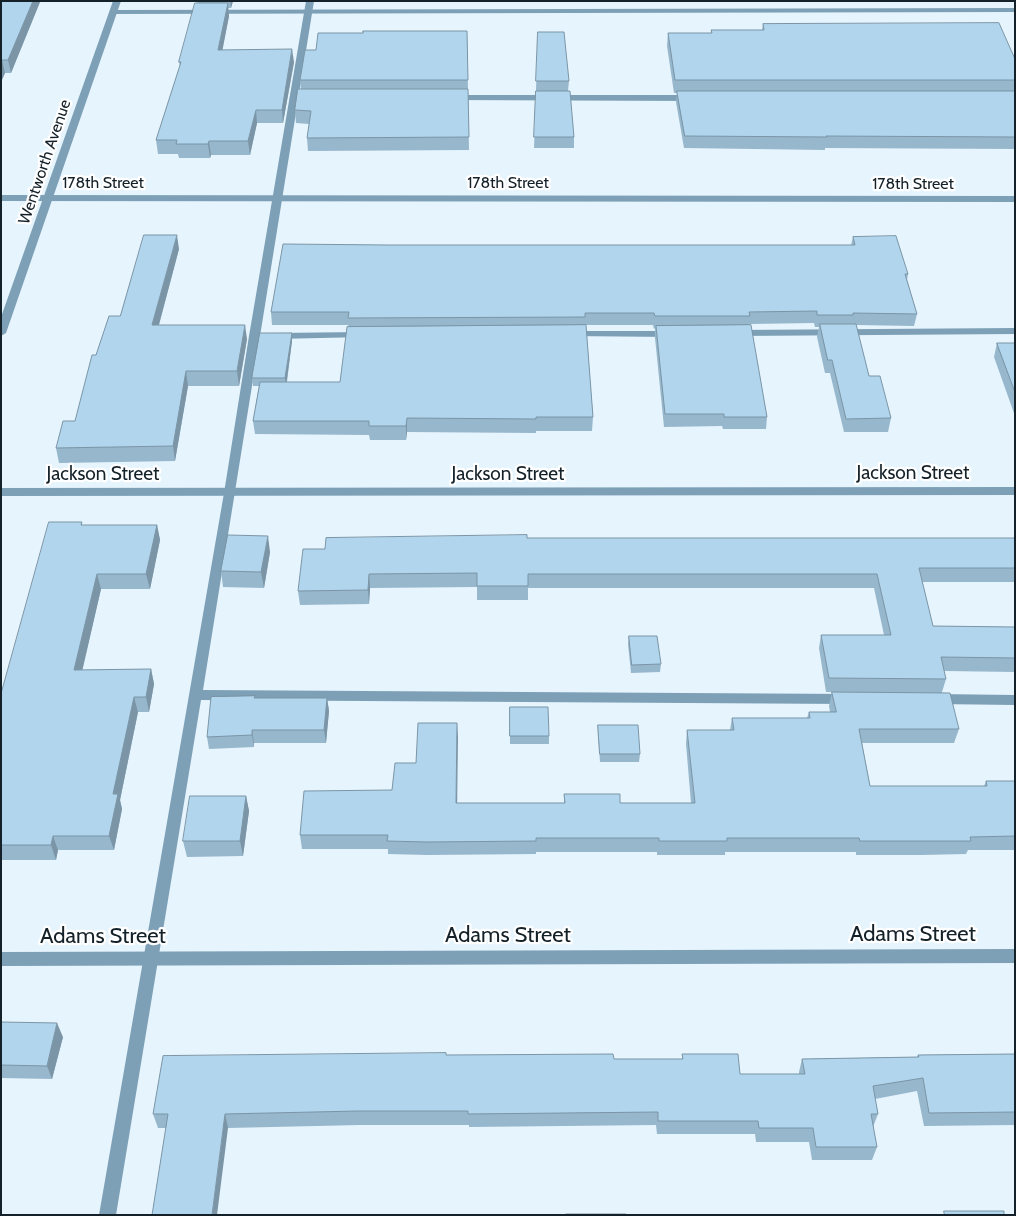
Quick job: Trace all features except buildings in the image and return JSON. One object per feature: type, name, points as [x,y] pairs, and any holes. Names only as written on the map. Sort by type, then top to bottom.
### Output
[{"type":"street","name":"Wentworth Avenue","points":[[1,333],[117,1]]},
{"type":"street","points":[[114,12],[309,6],[1015,10]]},
{"type":"street","points":[[107,1215],[230,493],[277,198],[299,98],[309,6]]},
{"type":"street","points":[[442,98],[699,98]]},
{"type":"street","name":"178th Street","points":[[1,198],[1015,199]]},
{"type":"street","points":[[728,333],[1015,331]]},
{"type":"street","points":[[560,334],[679,334]]},
{"type":"street","points":[[254,336],[372,335]]},
{"type":"street","name":"Jackson Street","points":[[1,492],[1015,491]]},
{"type":"street","points":[[196,695],[865,699]]},
{"type":"street","points":[[925,699],[1015,700]]},
{"type":"street","name":"Adams Street","points":[[1,959],[1015,956]]}]
